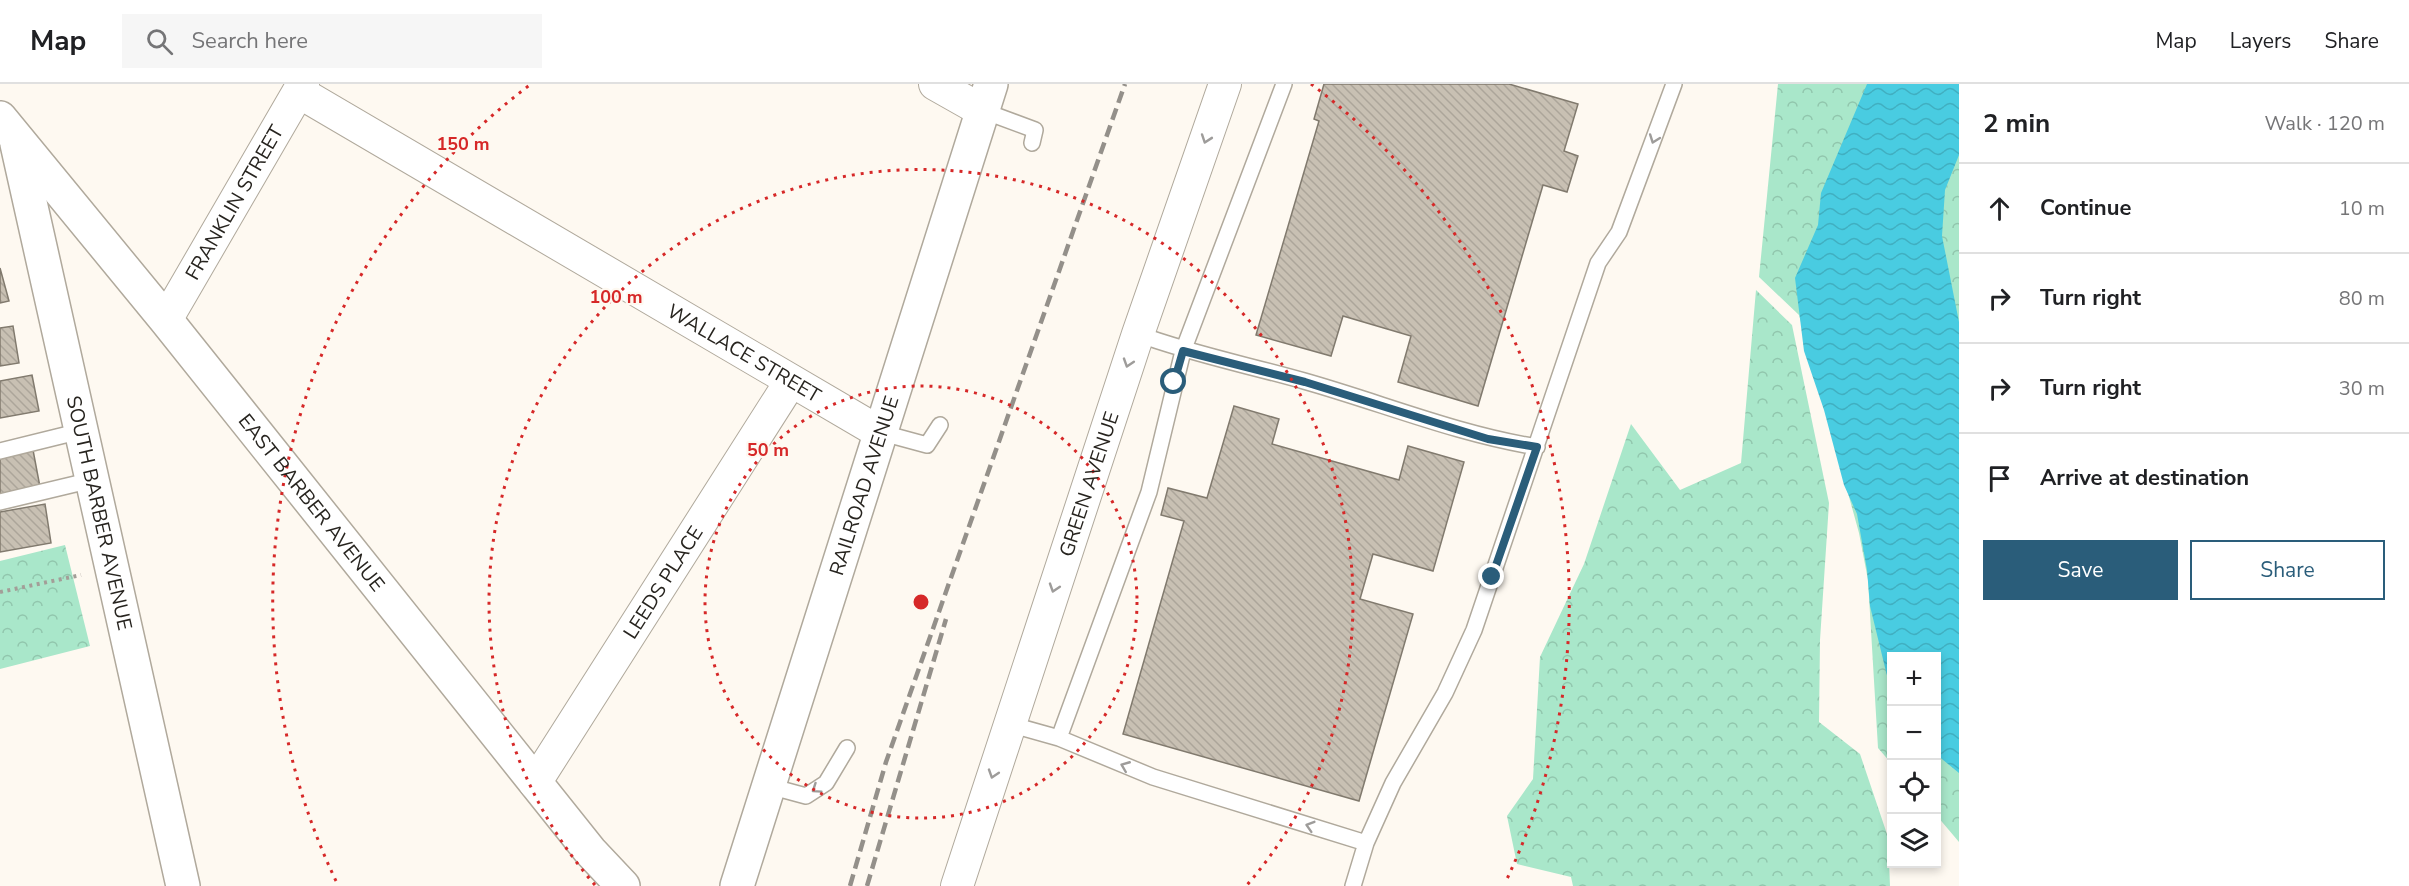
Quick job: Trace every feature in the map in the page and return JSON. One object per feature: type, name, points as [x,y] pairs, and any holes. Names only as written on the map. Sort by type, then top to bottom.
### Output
[{"type":"street","points":[[935,84],[986,97]]},
{"type":"street","name":"GREEN AVENUE","points":[[957,886],[1138,334],[1225,84]]},
{"type":"street","name":"FRANKLIN STREET","points":[[166,320],[301,88]]},
{"type":"street","name":"WALLACE STREET","points":[[301,88],[879,432]]},
{"type":"street","name":"RAILROAD AVENUE","points":[[737,886],[986,97]]},
{"type":"street","name":"EAST BARBER AVENUE","points":[[8,129],[166,320],[535,783],[623,886]]},
{"type":"street","name":"SOUTH BARBER AVENUE","points":[[8,129],[81,431],[183,886]]},
{"type":"street","name":"LEEDS PLACE","points":[[535,783],[791,381]]},
{"type":"lane","points":[[1059,738],[1149,492],[1183,351],[1284,84]]},
{"type":"lane","points":[[1353,886],[1366,843],[1393,783],[1445,693],[1474,630],[1598,263],[1615,237],[1674,84]]},
{"type":"lane","points":[[986,97],[1035,130],[1032,143]]},
{"type":"lane","points":[[1138,334],[1183,351],[1305,382],[1488,439],[1537,447]]},
{"type":"lane","points":[[879,432],[927,445],[940,425]]},
{"type":"lane","points":[[0,451],[81,431]]},
{"type":"lane","points":[[0,502],[92,480]]},
{"type":"lane","points":[[1009,724],[1059,738],[1153,777],[1366,843]]},
{"type":"lane","points":[[769,786],[806,796],[826,783],[847,748]]},
{"type":"path","points":[[0,592],[112,568]]},
{"type":"green space","points":[[1778,84],[1959,84],[1959,842],[1941,821],[1941,652],[1887,652],[1887,758],[1878,748],[1868,580],[1859,533],[1799,315],[1759,277]]},
{"type":"green space","points":[[1756,290],[1792,325],[1829,503],[1820,640],[1819,722],[1860,754],[1887,834],[1887,868],[1889,868],[1890,886],[1573,886],[1571,877],[1517,864],[1507,816],[1533,779],[1540,657],[1584,564],[1631,424],[1680,490],[1741,463]]},
{"type":"green space","points":[[65,545],[90,646],[0,669],[0,561]]},
{"type":"water","points":[[1867,84],[1959,84],[1959,155],[1945,190],[1942,236],[1959,322],[1959,773],[1941,758],[1941,652],[1887,652],[1887,676],[1870,606],[1867,570],[1857,514],[1844,485],[1824,410],[1804,351],[1795,278],[1818,225],[1821,193]]},
{"type":"building","points":[[1324,84],[1509,84],[1578,104],[1564,151],[1578,156],[1567,192],[1543,185],[1478,406],[1398,382],[1411,336],[1343,316],[1331,356],[1256,335],[1319,121],[1314,119]]},
{"type":"building","points":[[0,268],[9,301],[0,303]]},
{"type":"building","points":[[13,326],[19,363],[0,366],[0,328]]},
{"type":"building","points":[[32,375],[39,411],[0,418],[0,381]]},
{"type":"building","points":[[1234,406],[1279,419],[1272,444],[1399,480],[1408,446],[1464,462],[1433,571],[1373,554],[1360,599],[1413,614],[1359,801],[1123,734],[1184,521],[1161,515],[1168,488],[1207,498]]},
{"type":"building","points":[[33,450],[40,487],[0,495],[0,457]]},
{"type":"building","points":[[45,504],[51,543],[0,552],[0,512]]},
{"type":"railway","points":[[850,886],[886,762],[1125,84]]},
{"type":"railway","points":[[867,886],[946,619]]},
{"type":"route","points":[[1174,382],[1183,351],[1305,382],[1488,439],[1537,447],[1492,577]]}]
